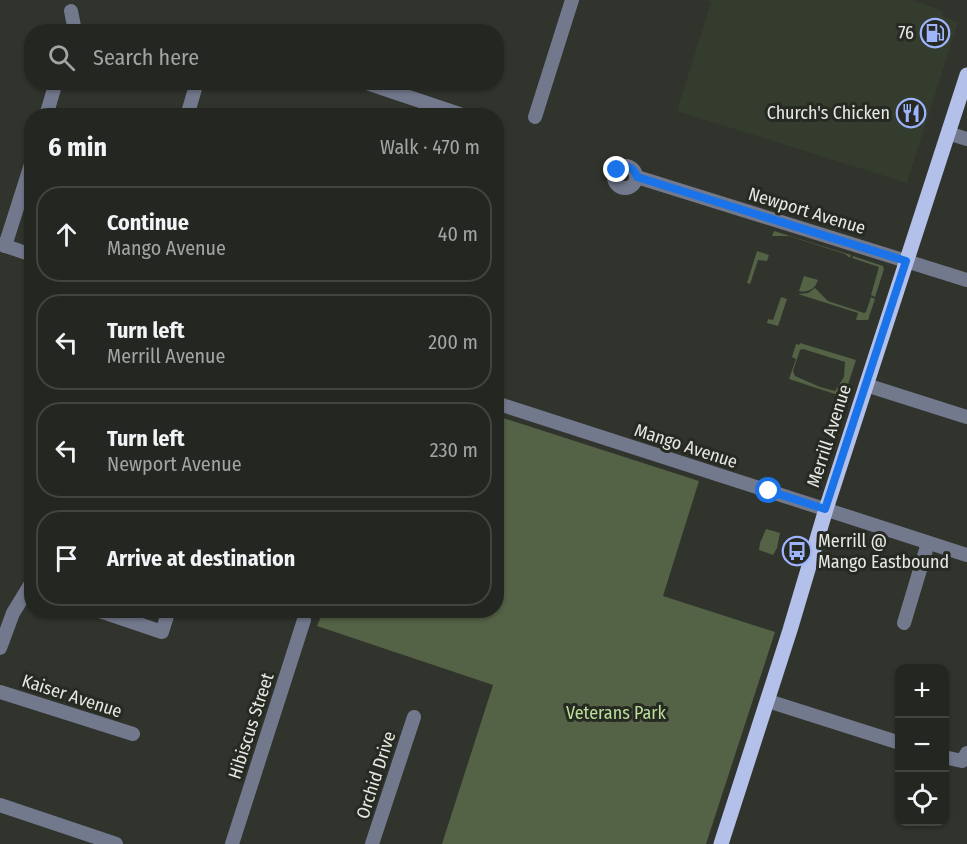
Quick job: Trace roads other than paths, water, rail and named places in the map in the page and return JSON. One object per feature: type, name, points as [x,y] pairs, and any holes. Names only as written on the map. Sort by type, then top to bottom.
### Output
[{"type":"main road","name":"Merrill Avenue","points":[[721,844],[768,701],[825,509],[967,75]]},
{"type":"street","points":[[535,117],[572,0]]},
{"type":"street","points":[[71,11],[74,24]]},
{"type":"street","points":[[48,108],[54,90]]},
{"type":"street","points":[[189,108],[195,90]]},
{"type":"street","points":[[388,90],[444,108]]},
{"type":"street","points":[[948,133],[967,139]]},
{"type":"street","name":"Newport Avenue","points":[[637,177],[967,280]]},
{"type":"street","points":[[24,184],[3,245],[24,252]]},
{"type":"street","points":[[866,386],[967,417]]},
{"type":"street","name":"Mango Avenue","points":[[504,407],[967,555]]},
{"type":"street","points":[[904,623],[928,543]]},
{"type":"street","points":[[0,648],[13,613],[24,596]]},
{"type":"street","points":[[121,618],[162,632],[166,618]]},
{"type":"street","name":"Hibiscus Street","points":[[232,844],[304,620]]},
{"type":"street","name":"Kaiser Avenue","points":[[0,692],[133,734]]},
{"type":"street","points":[[768,701],[895,741]]},
{"type":"street","name":"Orchid Drive","points":[[372,844],[414,717]]},
{"type":"street","points":[[0,805],[116,844]]},
{"type":"place","name":"76","points":[[935,33]]},
{"type":"place","name":"Church's Chicken","points":[[911,113]]},
{"type":"place","name":"Merrill @ Mango Eastbound","points":[[797,551]]},
{"type":"park label","name":"Veterans Park","points":[[616,713]]}]
